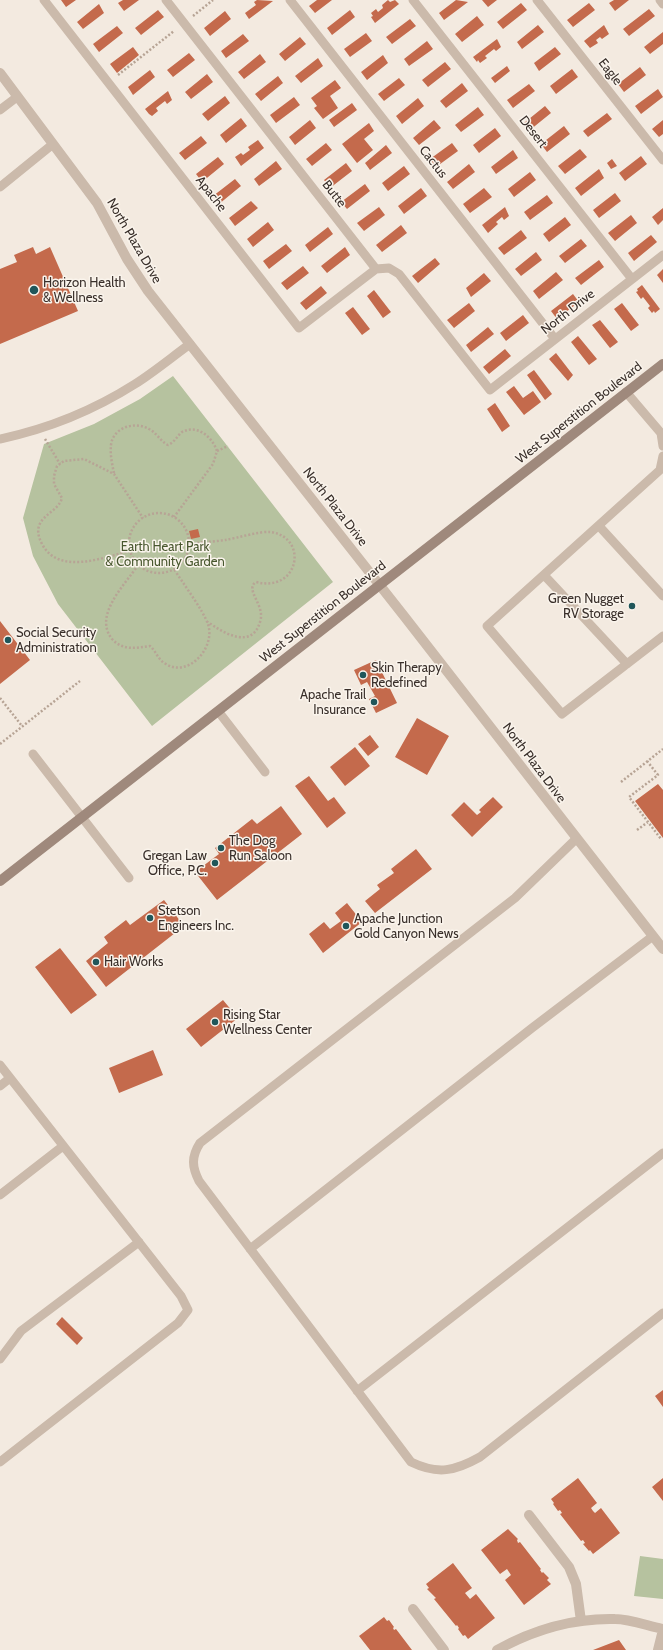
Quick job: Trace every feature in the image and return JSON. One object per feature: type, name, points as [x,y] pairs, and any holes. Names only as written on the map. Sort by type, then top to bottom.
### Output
[{"type":"main road","name":"West Superstition Boulevard","points":[[0,881],[663,364]]},
{"type":"street","name":"North Plaza Drive","points":[[0,73],[97,203],[127,259],[148,291],[380,584],[576,839],[663,949]]},
{"type":"street","points":[[529,1515],[569,1567],[576,1584],[581,1621]]},
{"type":"street","points":[[413,1609],[444,1650]]},
{"type":"street","points":[[497,1650],[518,1638],[533,1633],[581,1621],[616,1619],[663,1629],[658,1650]]},
{"type":"lane","name":"Apache","points":[[44,0],[299,328],[376,269]]},
{"type":"lane","name":"Butte","points":[[166,0],[376,269]]},
{"type":"lane","name":"Cactus","points":[[290,0],[555,339]]},
{"type":"lane","name":"Desert","points":[[413,0],[632,279]]},
{"type":"lane","name":"Eagle","points":[[537,0],[663,160]]},
{"type":"lane","points":[[660,0],[663,4]]},
{"type":"lane","points":[[0,110],[17,97]]},
{"type":"lane","points":[[0,187],[53,144]]},
{"type":"lane","name":"North Drive","points":[[376,269],[389,268],[399,274],[490,390],[663,255]]},
{"type":"lane","points":[[0,439],[40,429],[87,410],[136,384],[190,344]]},
{"type":"lane","points":[[626,392],[661,433],[663,446]]},
{"type":"lane","points":[[663,456],[662,472],[487,626],[562,714],[663,636]]},
{"type":"lane","points":[[599,526],[663,596]]},
{"type":"lane","points":[[544,575],[627,664]]},
{"type":"lane","points":[[218,711],[265,772]]},
{"type":"lane","points":[[33,754],[129,878]]},
{"type":"lane","points":[[576,839],[515,898],[200,1143],[192,1162],[196,1176],[357,1391],[411,1462],[425,1469],[442,1471],[463,1466],[480,1456],[663,1313]]},
{"type":"lane","points":[[250,1249],[532,1028],[653,936]]},
{"type":"lane","points":[[0,1065],[181,1296],[188,1310],[178,1323],[0,1461]]},
{"type":"lane","points":[[0,1086],[10,1078]]},
{"type":"lane","points":[[0,1195],[63,1146]]},
{"type":"lane","points":[[357,1391],[663,1153]]},
{"type":"lane","points":[[0,1359],[21,1331],[139,1242]]},
{"type":"path","points":[[108,82],[213,0]]},
{"type":"path","points":[[143,518],[114,474],[111,445],[114,437],[120,429],[138,425],[148,428],[168,444],[172,443],[182,433],[197,430],[205,433],[211,439],[217,451],[213,464],[174,517]]},
{"type":"path","points":[[40,429],[50,450],[60,464]]},
{"type":"path","points":[[217,451],[228,446]]},
{"type":"path","points":[[114,474],[84,460],[64,461],[57,466],[54,476],[54,484],[62,498],[61,502],[44,517],[39,526],[39,537],[44,548],[52,556],[78,562],[87,562],[130,551]]},
{"type":"path","points":[[159,513],[174,517],[185,528],[189,544],[184,558],[174,569],[159,573],[151,572],[138,565],[130,551],[130,536],[133,528],[143,518],[159,513]]},
{"type":"path","points":[[174,569],[208,622],[223,633],[233,637],[251,634],[257,629],[262,614],[260,605],[253,594],[253,584],[256,582],[271,584],[281,581],[289,574],[293,567],[293,547],[287,538],[269,532],[224,540],[189,544]]},
{"type":"path","points":[[138,565],[110,607],[106,616],[105,623],[109,634],[116,642],[130,648],[150,646],[166,665],[176,667],[187,665],[195,662],[209,644],[210,633],[208,622]]},
{"type":"path","points":[[0,744],[80,681]]},
{"type":"path","points":[[0,698],[22,726]]},
{"type":"path","points":[[621,782],[663,749]]},
{"type":"path","points":[[648,761],[658,775],[629,797],[661,839]]},
{"type":"path","points":[[637,830],[648,822]]},
{"type":"green space","name":"Earth Heart Park & Community Garden","points":[[173,376],[333,582],[152,726],[58,604],[33,556],[23,518],[44,444],[94,424],[140,399]]},
{"type":"green space","points":[[640,1556],[663,1559],[663,1599],[634,1596]]},
{"type":"building","points":[[61,0],[76,0],[66,7]]},
{"type":"building","points":[[123,0],[139,0],[124,11],[118,3]]},
{"type":"building","points":[[257,0],[273,1],[249,19],[245,13],[256,5],[254,2]]},
{"type":"building","points":[[317,0],[332,0],[315,13],[309,6]]},
{"type":"building","points":[[388,0],[390,2],[395,0],[399,4],[375,23],[371,17],[373,16],[371,13],[376,9],[378,12],[383,8],[382,5]]},
{"type":"building","points":[[456,0],[468,2],[444,20],[439,13]]},
{"type":"building","points":[[482,0],[497,0],[488,7]]},
{"type":"building","points":[[614,0],[629,0],[615,11],[609,3]]},
{"type":"building","points":[[521,3],[527,10],[503,29],[497,22]]},
{"type":"building","points":[[589,3],[595,10],[573,27],[567,20]]},
{"type":"building","points":[[99,4],[104,13],[83,29],[77,22]]},
{"type":"building","points":[[649,9],[655,16],[629,36],[623,29]]},
{"type":"building","points":[[158,10],[164,17],[141,35],[135,28]]},
{"type":"building","points":[[350,10],[355,17],[332,35],[327,28]]},
{"type":"building","points":[[225,11],[231,19],[210,36],[204,28]]},
{"type":"building","points":[[477,16],[484,25],[462,42],[455,34]]},
{"type":"building","points":[[410,19],[416,26],[392,44],[386,37]]},
{"type":"building","points":[[538,25],[544,32],[522,49],[517,42]]},
{"type":"building","points":[[604,25],[609,34],[602,39],[600,37],[596,40],[598,43],[590,48],[584,41]]},
{"type":"building","points":[[117,26],[123,33],[99,52],[93,44]]},
{"type":"building","points":[[663,32],[663,44],[650,54],[644,47]]},
{"type":"building","points":[[366,33],[372,41],[350,57],[344,49]]},
{"type":"building","points":[[243,34],[249,41],[226,58],[221,51]]},
{"type":"building","points":[[300,37],[306,44],[285,61],[279,54]]},
{"type":"building","points":[[497,39],[501,47],[496,51],[494,49],[485,56],[487,58],[480,63],[478,60],[477,62],[473,57]]},
{"type":"building","points":[[427,41],[433,49],[409,66],[404,59]]},
{"type":"building","points":[[133,47],[139,55],[117,73],[110,64]]},
{"type":"building","points":[[555,47],[561,54],[539,71],[534,63]]},
{"type":"building","points":[[189,53],[195,60],[173,77],[167,70]]},
{"type":"building","points":[[260,54],[266,62],[244,79],[238,72]]},
{"type":"building","points":[[383,55],[388,63],[367,80],[361,72]]},
{"type":"building","points":[[318,58],[323,66],[301,83],[295,76]]},
{"type":"building","points":[[445,62],[451,69],[428,87],[422,80]]},
{"type":"building","points":[[507,66],[510,71],[495,83],[491,78]]},
{"type":"building","points":[[640,67],[646,75],[624,92],[618,84]]},
{"type":"building","points":[[572,69],[578,77],[556,94],[550,86]]},
{"type":"building","points":[[150,70],[155,77],[133,95],[128,87]]},
{"type":"building","points":[[207,74],[213,82],[191,99],[185,92]]},
{"type":"building","points":[[278,76],[283,83],[261,101],[255,94]]},
{"type":"building","points":[[399,78],[405,85],[384,101],[378,94]]},
{"type":"building","points":[[335,80],[341,88],[330,96],[338,108],[323,119],[314,108],[317,106],[311,98]]},
{"type":"building","points":[[462,83],[468,91],[446,108],[440,101]]},
{"type":"building","points":[[529,84],[535,91],[513,108],[507,100]]},
{"type":"building","points":[[658,89],[663,97],[641,114],[635,106]]},
{"type":"building","points":[[168,91],[172,100],[167,104],[165,101],[156,108],[158,111],[152,116],[149,114],[145,109]]},
{"type":"building","points":[[225,96],[230,103],[208,121],[202,114]]},
{"type":"building","points":[[294,97],[300,105],[276,123],[270,115]]},
{"type":"building","points":[[418,98],[424,106],[402,124],[396,116]]},
{"type":"building","points":[[352,103],[357,110],[334,127],[329,120]]},
{"type":"building","points":[[545,106],[551,113],[530,130],[524,123]]},
{"type":"building","points":[[478,107],[484,115],[461,132],[455,125]]},
{"type":"building","points":[[607,113],[612,119],[588,137],[583,131]]},
{"type":"building","points":[[241,118],[247,126],[226,143],[220,135]]},
{"type":"building","points":[[310,120],[316,128],[295,145],[289,137]]},
{"type":"building","points":[[434,120],[441,128],[419,145],[413,138]]},
{"type":"building","points":[[663,120],[663,134],[659,137],[652,129]]},
{"type":"building","points":[[369,123],[374,131],[364,139],[373,150],[357,163],[342,144]]},
{"type":"building","points":[[564,126],[570,134],[547,152],[541,144]]},
{"type":"building","points":[[495,128],[501,136],[479,153],[473,145]]},
{"type":"building","points":[[201,136],[207,143],[185,160],[179,153]]},
{"type":"building","points":[[258,140],[264,148],[241,166],[235,157],[241,153],[243,155],[250,150],[248,147]]},
{"type":"building","points":[[326,143],[332,150],[312,166],[306,159]]},
{"type":"building","points":[[452,143],[458,151],[436,167],[430,159]]},
{"type":"building","points":[[386,145],[392,153],[370,170],[365,163]]},
{"type":"building","points":[[580,149],[587,157],[565,174],[558,166]]},
{"type":"building","points":[[513,150],[518,158],[496,174],[491,167]]},
{"type":"building","points":[[641,156],[647,164],[625,181],[619,173]]},
{"type":"building","points":[[218,157],[224,164],[202,182],[196,174]]},
{"type":"building","points":[[612,159],[617,166],[611,169],[607,163]]},
{"type":"building","points":[[276,161],[282,169],[259,186],[254,179]]},
{"type":"building","points":[[346,163],[352,171],[330,188],[324,180]]},
{"type":"building","points":[[469,164],[475,172],[453,189],[447,182]]},
{"type":"building","points":[[404,166],[410,174],[388,191],[382,183]]},
{"type":"building","points":[[599,169],[604,178],[581,196],[575,188]]},
{"type":"building","points":[[530,172],[536,180],[514,197],[508,189]]},
{"type":"building","points":[[235,179],[241,186],[219,204],[213,196]]},
{"type":"building","points":[[365,184],[370,191],[347,209],[341,202]]},
{"type":"building","points":[[421,188],[427,196],[404,214],[398,206]]},
{"type":"building","points":[[484,188],[492,197],[470,213],[463,204]]},
{"type":"building","points":[[615,193],[621,201],[599,218],[593,210]]},
{"type":"building","points":[[547,195],[553,203],[530,220],[524,212]]},
{"type":"building","points":[[251,201],[258,208],[235,226],[229,218]]},
{"type":"building","points":[[379,207],[385,215],[364,231],[357,223]]},
{"type":"building","points":[[505,207],[509,216],[504,220],[502,217],[496,222],[498,224],[488,233],[482,225]]},
{"type":"building","points":[[663,208],[663,220],[658,225],[652,217]]},
{"type":"building","points":[[631,215],[637,223],[615,241],[608,233]]},
{"type":"building","points":[[565,217],[571,225],[549,242],[543,234]]},
{"type":"building","points":[[268,222],[274,230],[253,247],[247,239]]},
{"type":"building","points":[[401,225],[407,233],[382,252],[376,245]]},
{"type":"building","points":[[328,227],[333,234],[310,252],[305,245]]},
{"type":"building","points":[[521,230],[527,238],[504,255],[498,248]]},
{"type":"building","points":[[651,235],[657,242],[634,261],[628,253]]},
{"type":"building","points":[[581,239],[587,246],[565,263],[559,256]]},
{"type":"building","points":[[286,244],[292,251],[269,269],[263,261]]},
{"type":"building","name":"Horizon Health & Wellness","points":[[33,247],[36,254],[50,247],[78,311],[0,344],[0,269],[17,262],[14,255]]},
{"type":"building","points":[[345,247],[350,255],[327,273],[321,266]]},
{"type":"building","points":[[536,252],[542,260],[521,276],[515,269]]},
{"type":"building","points":[[435,258],[440,264],[418,283],[412,276]]},
{"type":"building","points":[[599,260],[604,267],[581,285],[575,278]]},
{"type":"building","points":[[303,266],[309,273],[287,290],[281,283]]},
{"type":"building","points":[[663,269],[663,283],[657,275]]},
{"type":"building","points":[[556,272],[563,280],[539,299],[533,291]]},
{"type":"building","points":[[484,273],[491,281],[471,297],[466,288]]},
{"type":"building","points":[[642,285],[660,309],[655,313],[654,311],[652,313],[648,308],[650,306],[643,297],[641,299],[636,292]]},
{"type":"building","points":[[321,286],[327,293],[306,310],[300,303]]},
{"type":"building","points":[[374,290],[391,312],[383,318],[367,296]]},
{"type":"building","points":[[573,294],[579,302],[557,319],[551,311]]},
{"type":"building","points":[[469,303],[475,311],[454,328],[447,320]]},
{"type":"building","points":[[622,303],[639,325],[631,331],[614,309]]},
{"type":"building","points":[[353,307],[370,329],[362,335],[345,313]]},
{"type":"building","points":[[523,315],[529,323],[506,341],[500,333]]},
{"type":"building","points":[[600,320],[618,342],[610,348],[592,325]]},
{"type":"building","points":[[488,327],[494,334],[471,352],[466,345]]},
{"type":"building","points":[[578,336],[597,359],[589,365],[571,342]]},
{"type":"building","points":[[505,349],[511,356],[489,374],[483,367]]},
{"type":"building","points":[[556,353],[573,375],[568,381],[549,359]]},
{"type":"building","points":[[534,370],[552,394],[545,400],[527,375]]},
{"type":"building","points":[[514,386],[523,398],[533,391],[541,402],[524,415],[506,392]]},
{"type":"building","points":[[495,403],[510,426],[502,432],[487,409]]},
{"type":"building","points":[[198,529],[200,537],[191,539],[189,531]]},
{"type":"building","name":"Social Security Administration","points":[[0,621],[30,660],[0,684]]},
{"type":"building","points":[[376,660],[397,703],[376,713],[369,699],[375,696],[367,682],[361,685],[354,670]]},
{"type":"building","points":[[417,718],[449,736],[427,775],[395,757]]},
{"type":"building","points":[[370,735],[379,747],[368,756],[358,744]]},
{"type":"building","points":[[355,747],[370,766],[345,786],[330,767]]},
{"type":"building","points":[[309,776],[328,801],[334,797],[346,813],[327,828],[295,786]]},
{"type":"building","points":[[658,784],[663,790],[663,838],[635,801]]},
{"type":"building","points":[[493,797],[503,807],[472,837],[451,815],[464,802],[477,815],[481,812],[479,810]]},
{"type":"building","points":[[281,806],[302,834],[217,900],[195,872],[219,854],[215,848],[252,819],[257,824]]},
{"type":"building","points":[[416,849],[432,869],[375,913],[365,901],[380,889],[377,885],[394,873],[391,869]]},
{"type":"building","points":[[164,900],[184,926],[106,987],[86,961],[108,943],[104,937],[126,920],[130,925]]},
{"type":"building","name":"Apache Junction Gold Canyon News","points":[[347,903],[362,922],[323,953],[309,934],[324,922],[330,929],[341,921],[335,913]]},
{"type":"building","points":[[60,948],[97,995],[71,1014],[35,967]]},
{"type":"building","name":"Rising Star Wellness Center","points":[[223,1000],[238,1018],[201,1047],[186,1029]]},
{"type":"building","points":[[153,1050],[163,1075],[119,1093],[109,1068]]},
{"type":"building","points":[[62,1317],[83,1338],[77,1345],[56,1324]]},
{"type":"building","points":[[663,1390],[663,1407],[655,1396]]},
{"type":"building","points":[[578,1478],[597,1503],[591,1508],[593,1511],[595,1513],[601,1508],[620,1533],[593,1554],[583,1544],[585,1543],[583,1540],[581,1541],[560,1514],[562,1513],[560,1510],[558,1511],[551,1499]]},
{"type":"building","points":[[663,1478],[663,1501],[652,1487]]},
{"type":"building","points":[[508,1529],[518,1539],[518,1543],[520,1542],[541,1569],[540,1570],[542,1573],[543,1572],[549,1578],[547,1580],[551,1584],[524,1605],[505,1580],[511,1575],[507,1569],[500,1574],[481,1550]]},
{"type":"building","points":[[453,1563],[472,1588],[465,1593],[470,1599],[476,1594],[495,1618],[468,1639],[465,1635],[463,1636],[457,1625],[456,1626],[434,1599],[436,1598],[427,1589],[429,1588],[426,1584]]},
{"type":"building","points":[[384,1617],[387,1621],[389,1620],[394,1627],[394,1630],[396,1629],[412,1650],[370,1650],[359,1636]]},
{"type":"building","points":[[619,1640],[626,1650],[593,1650]]},
{"type":"place","name":"Horizon Health & Wellness","points":[[34,290]]},
{"type":"place","name":"Green Nugget RV Storage","points":[[632,606]]},
{"type":"place","name":"Social Security Administration","points":[[8,640]]},
{"type":"place","name":"Skin Therapy Redefined","points":[[363,675]]},
{"type":"place","name":"Apache Trail Insurance","points":[[374,702]]},
{"type":"place","name":"The Dog Run Saloon","points":[[221,848]]},
{"type":"place","name":"Gregan Law Office, P.C.","points":[[215,863]]},
{"type":"place","name":"Stetson Engineers Inc.","points":[[150,918]]},
{"type":"place","name":"Apache Junction Gold Canyon News","points":[[346,926]]},
{"type":"place","name":"Hair Works","points":[[96,962]]},
{"type":"place","name":"Rising Star Wellness Center","points":[[215,1022]]}]
